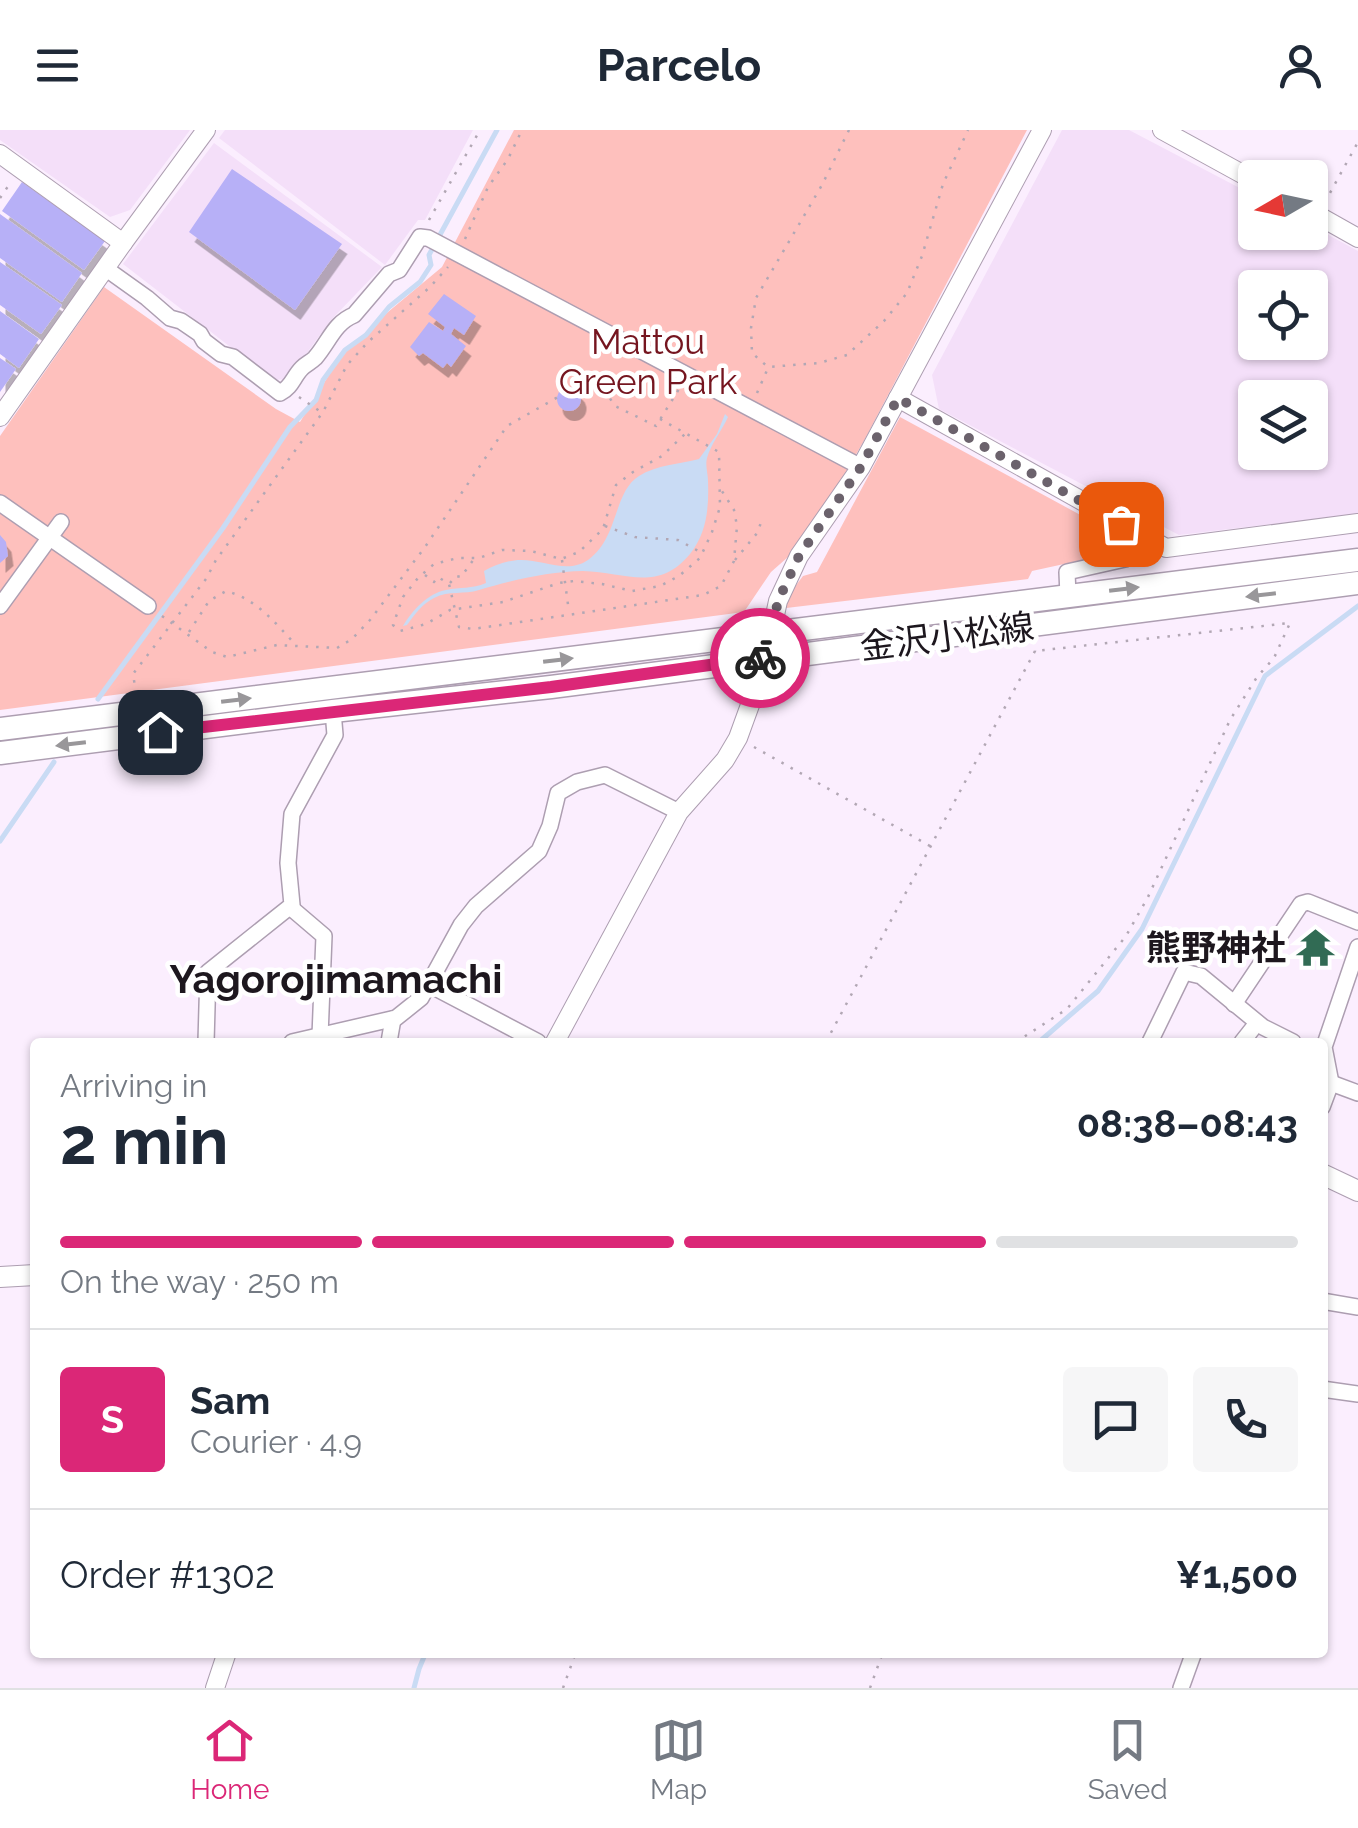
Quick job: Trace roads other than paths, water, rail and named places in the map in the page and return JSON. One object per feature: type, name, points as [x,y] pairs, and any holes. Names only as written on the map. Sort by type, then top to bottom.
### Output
[{"type":"main road","name":"金沢小松線","points":[[0,729],[1358,560]]},
{"type":"main road","name":"金沢小松線","points":[[0,752],[551,687],[1358,584]]},
{"type":"main road","points":[[1328,1177],[1358,1190]]},
{"type":"main road","points":[[0,1277],[30,1275]]},
{"type":"street","points":[[0,417],[206,130]]},
{"type":"street","points":[[557,1038],[679,812],[726,760],[738,738],[754,694],[778,601],[799,556],[861,467],[1042,130]]},
{"type":"street","points":[[1162,130],[1238,172]]},
{"type":"street","points":[[0,154],[123,243]]},
{"type":"street","points":[[1328,222],[1358,238]]},
{"type":"street","points":[[105,268],[280,393],[312,362],[328,336],[354,315],[389,274],[400,270],[425,238],[861,467]]},
{"type":"street","points":[[898,398],[1166,548],[1358,524]]},
{"type":"street","points":[[0,503],[148,606]]},
{"type":"street","points":[[0,606],[61,522]]},
{"type":"street","points":[[1068,596],[1067,572],[1125,559],[1153,542]]},
{"type":"street","points":[[206,1038],[208,972],[292,905],[288,863],[292,814],[335,736],[333,711]]},
{"type":"street","points":[[311,1038],[393,1018],[421,998],[476,906],[540,851],[558,793],[577,782],[605,774],[679,812]]},
{"type":"street","points":[[1234,1004],[1301,904],[1308,902],[1358,922]]},
{"type":"street","points":[[290,907],[324,936],[320,1036]]},
{"type":"street","points":[[1328,1039],[1348,1006],[1358,947]]},
{"type":"street","points":[[1152,1038],[1184,972],[1201,976],[1257,1022],[1286,1038]]},
{"type":"street","points":[[428,984],[530,1038]]},
{"type":"street","points":[[389,1038],[393,1018]]},
{"type":"street","points":[[1245,1038],[1257,1022]]},
{"type":"street","points":[[1328,1070],[1328,1091]]},
{"type":"street","points":[[1331,1083],[1358,1093]]},
{"type":"street","points":[[1328,1302],[1358,1307]]},
{"type":"street","points":[[1328,1390],[1358,1394]]},
{"type":"street","points":[[215,1688],[225,1658]]},
{"type":"street","points":[[1180,1688],[1192,1658]]},
{"type":"water","points":[[725,414],[728,417],[706,461],[708,500],[703,529],[696,546],[678,566],[653,577],[583,571],[557,573],[445,594],[426,603],[403,626],[433,595],[486,583],[484,571],[497,565],[521,560],[572,566],[588,560],[605,540],[631,483],[653,469],[699,459],[717,434]]},
{"type":"waterway","points":[[98,699],[223,528],[290,427],[316,400],[323,380],[345,350],[420,282],[431,265],[429,255],[497,130]]},
{"type":"waterway","points":[[1044,1038],[1098,991],[1142,929],[1265,676],[1358,606]]},
{"type":"waterway","points":[[0,841],[54,762]]},
{"type":"waterway","points":[[414,1688],[424,1658]]},
{"type":"place","name":"熊野神社","points":[[1316,948]]},
{"type":"district","name":"Yagorojimamachi","points":[[336,979]]},
{"type":"park label","name":"Mattou Green Park","points":[[648,362]]}]
